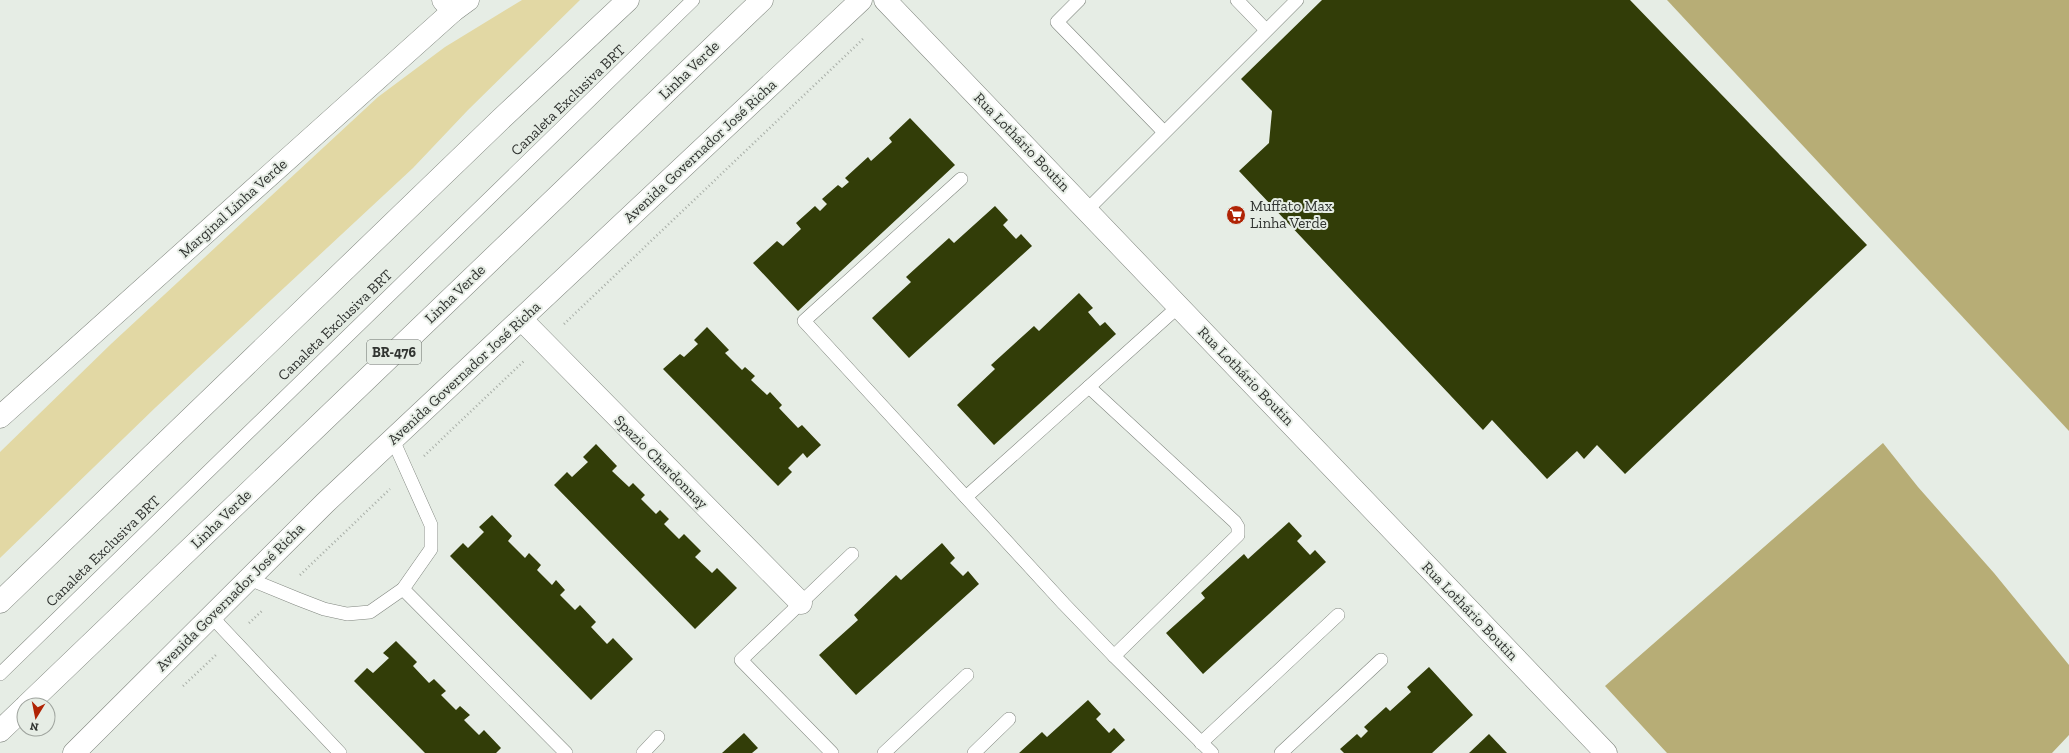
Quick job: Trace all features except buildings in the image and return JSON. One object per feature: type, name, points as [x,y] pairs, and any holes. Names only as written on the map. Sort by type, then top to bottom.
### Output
[{"type":"main road","points":[[0,602],[494,125],[628,0]]},
{"type":"main road","name":"Linha Verde","points":[[35,697],[762,0]]},
{"type":"main road","name":"Avenida Governador José Richa","points":[[74,753],[325,503],[522,320],[861,0]]},
{"type":"main road","name":"Rua Lothário Boutin","points":[[885,0],[1606,753]]},
{"type":"main road","name":"Marginal Linha Verde","points":[[0,417],[454,4]]},
{"type":"main road","name":"Spazio Chardonnay","points":[[522,320],[801,603]]},
{"type":"main road","points":[[0,731],[16,716]]},
{"type":"lane","name":"Canaleta Exclusiva BRT","points":[[0,674],[693,0]]},
{"type":"lane","points":[[1079,0],[1057,22],[1164,132]]},
{"type":"lane","points":[[1237,0],[1266,30]]},
{"type":"lane","points":[[1087,210],[1128,171],[1164,132],[1297,0]]},
{"type":"lane","points":[[961,178],[804,321],[1114,656],[1212,753]]},
{"type":"lane","points":[[966,497],[1179,306]]},
{"type":"lane","points":[[1088,387],[1235,522],[1238,528],[1238,535],[1114,656]]},
{"type":"lane","points":[[249,579],[324,609],[347,614],[370,612],[403,589],[431,550],[431,525],[392,440]]},
{"type":"lane","points":[[832,753],[741,660],[852,554]]},
{"type":"lane","points":[[403,589],[566,753]]},
{"type":"lane","points":[[1201,743],[1338,615]]},
{"type":"lane","points":[[211,616],[339,753]]},
{"type":"lane","points":[[1281,753],[1381,660]]},
{"type":"lane","points":[[884,753],[967,675]]},
{"type":"lane","points":[[974,753],[1009,719]]},
{"type":"lane","points":[[643,753],[658,737]]},
{"type":"path","points":[[181,688],[860,41]]},
{"type":"shaded area","points":[[522,0],[580,0],[468,110],[413,168],[156,407],[0,558],[0,452],[111,344],[378,97],[445,47]]},
{"type":"shaded area","points":[[1667,0],[2069,0],[2069,431]]},
{"type":"shaded area","points":[[1883,443],[1918,487],[1994,573],[2069,665],[2069,735],[2052,753],[1667,753],[1605,686]]},
{"type":"place","name":"Muffato Max Linha Verde","points":[[1236,215]]}]
